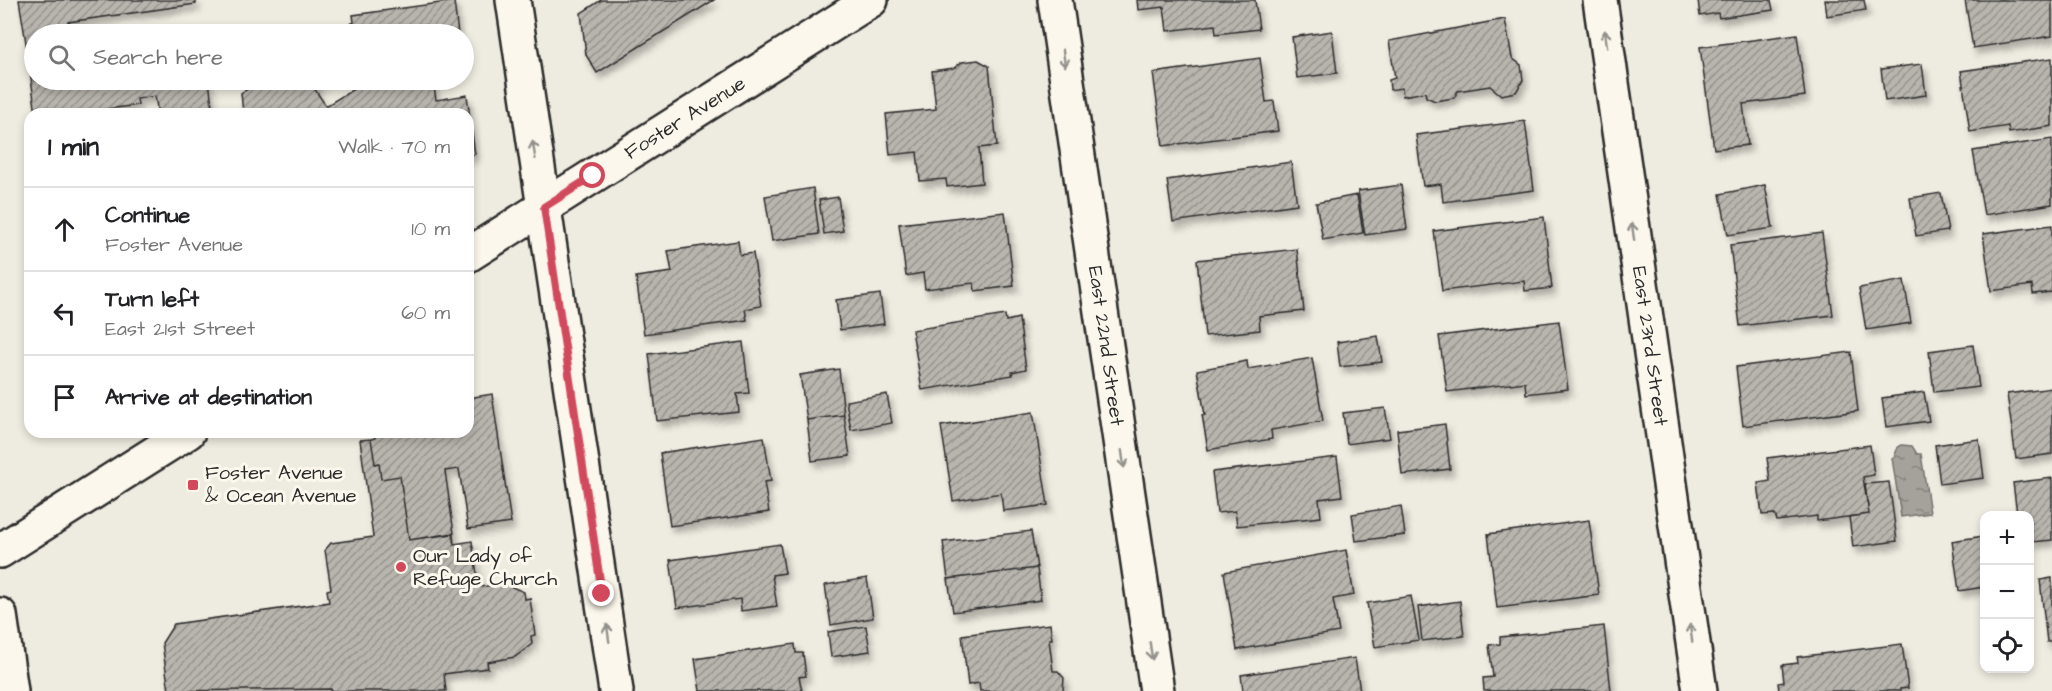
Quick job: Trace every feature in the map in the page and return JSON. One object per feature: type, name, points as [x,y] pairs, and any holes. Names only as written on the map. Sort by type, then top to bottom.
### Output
[{"type":"street","points":[[513,0],[616,691]]},
{"type":"street","name":"Foster Avenue","points":[[474,251],[871,0]]},
{"type":"street","name":"East 22nd Street","points":[[1055,0],[1157,691]]},
{"type":"street","name":"East 23rd Street","points":[[1600,0],[1700,691]]},
{"type":"street","points":[[0,551],[179,438]]},
{"type":"street","points":[[0,615],[11,691]]},
{"type":"water","points":[[1912,446],[1917,454],[1921,454],[1930,513],[1901,517],[1892,458],[1898,447]]},
{"type":"building","points":[[19,0],[196,0],[196,4],[68,22],[68,24],[24,24],[24,31]]},
{"type":"building","points":[[601,0],[714,0],[597,73],[586,55],[581,13]]},
{"type":"building","points":[[1137,0],[1255,0],[1259,29],[1216,34],[1215,25],[1167,31],[1164,7],[1138,10]]},
{"type":"building","points":[[1698,0],[1771,0],[1773,10],[1719,18],[1718,13],[1700,16]]},
{"type":"building","points":[[1825,0],[1864,0],[1866,10],[1827,16]]},
{"type":"building","points":[[1965,0],[2052,0],[2052,36],[1973,48]]},
{"type":"building","points":[[454,1],[457,24],[351,24],[354,22],[353,15]]},
{"type":"building","points":[[1505,19],[1512,58],[1521,65],[1523,80],[1516,92],[1501,95],[1490,86],[1458,91],[1454,98],[1435,101],[1426,97],[1425,92],[1403,96],[1402,88],[1390,90],[1389,80],[1395,78],[1389,41]]},
{"type":"building","points":[[1332,31],[1337,73],[1297,78],[1292,37]]},
{"type":"building","points":[[1797,34],[1805,96],[1743,104],[1748,145],[1714,149],[1700,47]]},
{"type":"building","points":[[1260,58],[1266,102],[1274,101],[1278,131],[1163,146],[1153,73]]},
{"type":"building","points":[[2052,58],[2052,126],[2009,133],[2008,126],[1970,132],[1961,71]]},
{"type":"building","points":[[978,60],[989,66],[997,146],[979,148],[982,183],[947,187],[946,179],[920,181],[917,152],[890,155],[886,114],[936,109],[932,71],[954,68],[962,62]]},
{"type":"building","points":[[1922,64],[1926,95],[1885,101],[1881,69]]},
{"type":"building","points":[[33,90],[210,90],[212,108],[157,108],[155,96],[137,99],[138,105],[115,108],[35,108]]},
{"type":"building","points":[[246,90],[315,90],[326,106],[352,90],[434,90],[436,100],[467,95],[469,108],[242,108],[241,93]]},
{"type":"building","points":[[1525,121],[1534,190],[1443,202],[1441,184],[1423,186],[1416,135]]},
{"type":"building","points":[[2052,139],[2052,204],[1984,215],[1973,151]]},
{"type":"building","points":[[1291,162],[1297,204],[1173,222],[1167,180]]},
{"type":"building","points":[[1401,185],[1407,229],[1365,235],[1358,191]]},
{"type":"building","points":[[1765,185],[1773,228],[1728,235],[1720,194]]},
{"type":"building","points":[[813,188],[819,234],[772,241],[765,196]]},
{"type":"building","points":[[1941,193],[1948,231],[1916,236],[1910,198]]},
{"type":"building","points":[[1357,195],[1363,233],[1323,240],[1316,203]]},
{"type":"building","points":[[838,197],[843,231],[824,234],[819,200]]},
{"type":"building","points":[[1005,212],[1014,286],[975,291],[974,283],[925,289],[923,273],[906,276],[899,224]]},
{"type":"building","points":[[1544,217],[1552,288],[1525,291],[1524,281],[1442,291],[1434,231]]},
{"type":"building","points":[[2052,225],[2052,292],[2033,294],[2032,285],[1991,291],[1983,234]]},
{"type":"building","points":[[1822,233],[1833,315],[1740,326],[1730,245]]},
{"type":"building","points":[[738,241],[740,255],[753,253],[761,306],[745,309],[747,320],[644,334],[636,277],[672,272],[668,251]]},
{"type":"building","points":[[1297,249],[1304,311],[1259,316],[1260,330],[1205,336],[1197,260]]},
{"type":"building","points":[[1904,280],[1911,323],[1866,330],[1859,288]]},
{"type":"building","points":[[880,294],[884,324],[840,330],[836,300]]},
{"type":"building","points":[[1005,315],[1006,321],[1019,318],[1026,369],[1012,372],[1013,375],[922,390],[912,330]]},
{"type":"building","points":[[1559,321],[1568,389],[1526,394],[1525,382],[1447,392],[1439,336]]},
{"type":"building","points":[[1378,336],[1382,362],[1340,367],[1337,342]]},
{"type":"building","points":[[743,342],[749,393],[737,394],[739,412],[657,421],[649,354]]},
{"type":"building","points":[[1973,345],[1979,387],[1934,392],[1929,351]]},
{"type":"building","points":[[1851,352],[1858,411],[1743,426],[1736,367]]},
{"type":"building","points":[[1312,358],[1323,421],[1271,430],[1272,439],[1208,450],[1197,370],[1247,361],[1248,369]]},
{"type":"building","points":[[839,369],[844,415],[807,420],[800,375]]},
{"type":"building","points":[[2052,388],[2052,454],[2016,459],[2007,394]]},
{"type":"building","points":[[1924,392],[1929,421],[1886,427],[1882,398]]},
{"type":"building","points":[[492,394],[511,523],[468,529],[459,469],[445,471],[454,533],[409,540],[400,476],[381,479],[379,463],[375,464],[371,439],[474,438],[474,397]]},
{"type":"building","points":[[887,394],[892,423],[851,430],[846,401]]},
{"type":"building","points":[[1385,408],[1390,438],[1347,444],[1343,413]]},
{"type":"building","points":[[1033,412],[1048,505],[1003,511],[1001,493],[953,501],[941,426]]},
{"type":"building","points":[[844,415],[850,456],[812,461],[807,420]]},
{"type":"building","points":[[1445,424],[1450,469],[1402,475],[1397,430]]},
{"type":"building","points":[[764,437],[771,481],[764,482],[769,512],[670,526],[660,453]]},
{"type":"building","name":"Our Lady of Refuge Church","points":[[371,439],[375,464],[379,463],[381,479],[400,476],[409,540],[453,534],[454,544],[472,541],[479,587],[505,584],[524,592],[525,599],[530,598],[535,635],[531,636],[532,644],[515,657],[487,662],[488,668],[444,674],[446,691],[331,691],[331,689],[169,691],[162,643],[174,624],[329,602],[327,590],[331,589],[325,550],[331,543],[373,537],[360,440]]},
{"type":"building","points":[[1979,439],[1984,478],[1940,484],[1935,445]]},
{"type":"building","points":[[1870,445],[1874,475],[1863,477],[1869,514],[1817,521],[1817,516],[1777,521],[1775,514],[1762,515],[1758,483],[1770,481],[1767,458]]},
{"type":"building","points":[[1337,457],[1342,496],[1319,499],[1321,517],[1237,526],[1235,511],[1217,513],[1212,472]]},
{"type":"building","points":[[2052,478],[2052,540],[2034,542],[2034,511],[2017,511],[2013,483]]},
{"type":"building","points":[[1889,482],[1897,541],[1853,547],[1849,517],[1869,514],[1865,484]]},
{"type":"building","points":[[1401,506],[1405,535],[1356,541],[1352,514]]},
{"type":"building","points":[[1589,520],[1599,595],[1497,608],[1488,534]]},
{"type":"building","points":[[1031,531],[1037,568],[948,579],[943,542]]},
{"type":"building","points":[[1980,537],[1980,588],[1959,591],[1952,541]]},
{"type":"building","points":[[780,544],[785,573],[772,575],[777,606],[741,611],[740,599],[677,608],[670,560]]},
{"type":"building","points":[[1346,550],[1354,595],[1333,599],[1339,632],[1237,650],[1224,572]]},
{"type":"building","points":[[1037,568],[1041,600],[953,612],[948,579]]},
{"type":"building","points":[[867,578],[873,618],[831,625],[825,585]]},
{"type":"building","points":[[2052,578],[2052,642],[2047,642],[2040,580]]},
{"type":"building","points":[[1411,596],[1419,640],[1375,647],[1367,603]]},
{"type":"building","points":[[1460,601],[1464,636],[1422,641],[1418,607]]},
{"type":"building","points":[[1050,624],[1052,639],[1049,639],[1053,671],[1058,671],[1064,678],[1063,691],[980,691],[979,683],[968,685],[962,635]]},
{"type":"building","points":[[866,626],[870,651],[831,657],[828,632]]},
{"type":"building","points":[[1604,626],[1611,691],[1484,691],[1483,678],[1493,677],[1489,645],[1500,644],[1500,637]]},
{"type":"building","points":[[795,644],[796,653],[803,653],[806,676],[799,677],[802,691],[700,691],[695,659]]},
{"type":"building","points":[[1902,644],[1908,688],[1900,689],[1900,691],[1779,691],[1778,683],[1784,682],[1782,665],[1798,663],[1797,657]]},
{"type":"building","points":[[1355,658],[1360,691],[1243,691],[1241,675]]},
{"type":"place","name":"Foster Avenue & Ocean Avenue","points":[[193,485]]},
{"type":"place","name":"Our Lady of Refuge Church","points":[[401,567]]},
{"type":"route","points":[[593,176],[544,207],[602,594]]}]
